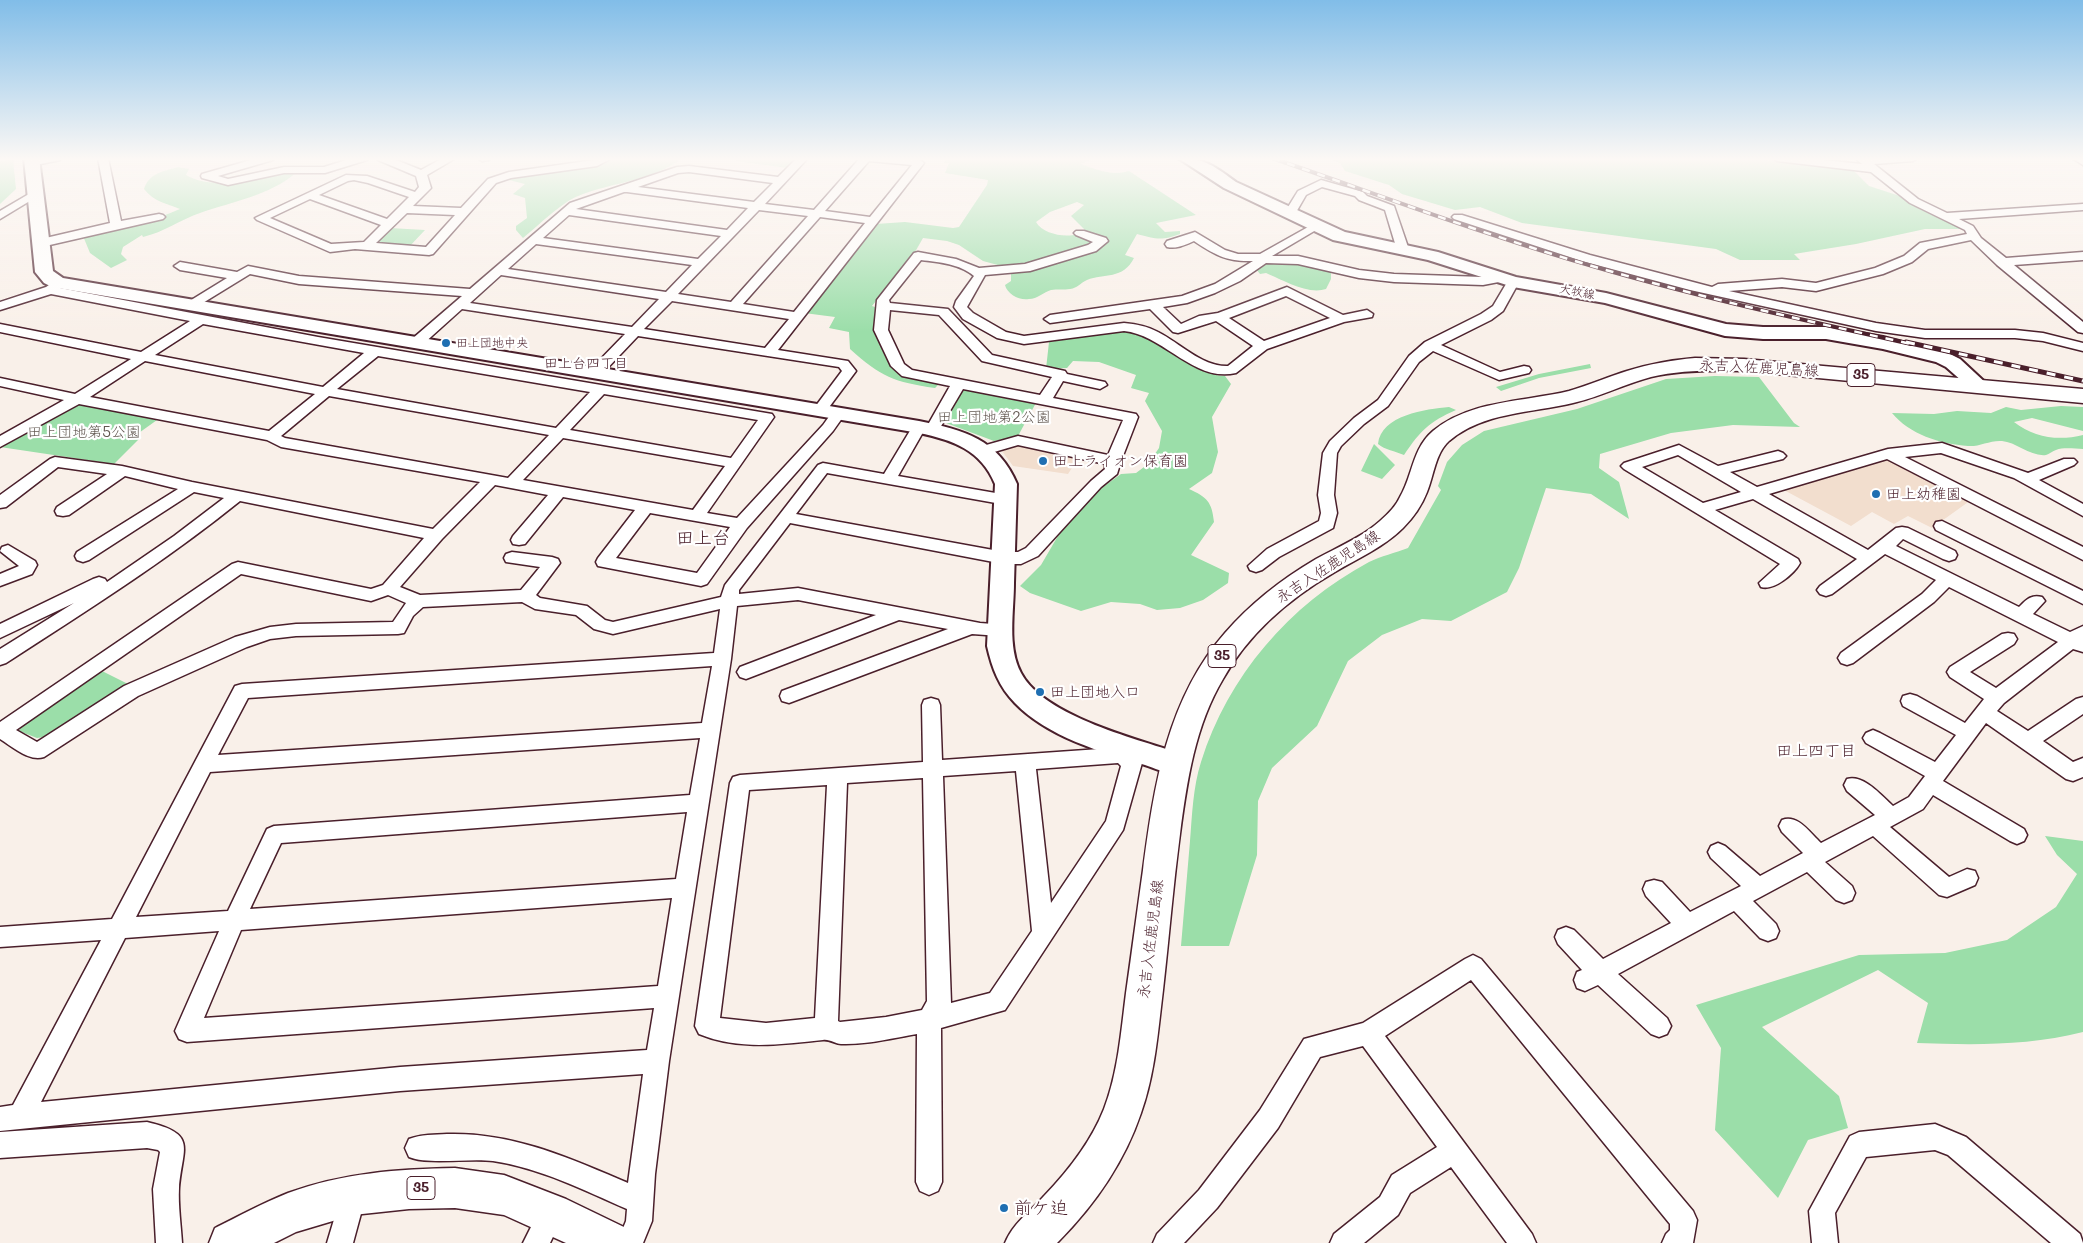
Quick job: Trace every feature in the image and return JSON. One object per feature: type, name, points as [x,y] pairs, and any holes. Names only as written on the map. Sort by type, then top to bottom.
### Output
[{"type":"main road","name":"永吉入佐鹿児島線","points":[[1026,1243],[1051,1221],[1099,1157],[1118,1124],[1130,1084],[1138,1046],[1168,796],[1182,735],[1203,686],[1218,662],[1240,634],[1263,610],[1321,568],[1377,537],[1392,525],[1413,497],[1424,459],[1431,445],[1456,426],[1489,413],[1571,397],[1647,372],[1699,364],[1744,365],[2083,396]]},
{"type":"main road","name":"35","points":[[230,1243],[290,1213],[354,1195],[409,1188],[455,1188],[504,1195],[544,1228],[611,1243]]},
{"type":"street","points":[[37,216],[44,272],[54,287]]},
{"type":"street","points":[[114,216],[116,225]]},
{"type":"street","points":[[265,216],[261,218],[330,248],[355,245],[429,251],[460,216]]},
{"type":"street","points":[[367,216],[389,224]]},
{"type":"street","points":[[368,246],[397,216]]},
{"type":"street","points":[[417,342],[560,216]]},
{"type":"street","points":[[601,216],[729,234]]},
{"type":"street","points":[[511,484],[559,433],[635,332],[746,216]]},
{"type":"street","points":[[734,306],[814,216]]},
{"type":"street","points":[[832,216],[873,221]]},
{"type":"street","points":[[768,352],[877,216]]},
{"type":"street","name":"大牧線","points":[[1299,216],[1350,239],[1432,256],[1507,280],[1606,298],[1725,330],[1763,333],[1826,333],[1883,343],[1943,358],[1953,363],[1978,385]]},
{"type":"street","points":[[1392,216],[1403,250]]},
{"type":"street","points":[[1942,217],[1956,216]]},
{"type":"street","points":[[41,243],[159,217]]},
{"type":"street","points":[[1458,217],[1586,258],[1701,289],[1876,327],[1925,334],[2015,334],[2043,338],[2083,348]]},
{"type":"street","points":[[1942,217],[1959,222],[1968,228],[1977,240],[2002,262],[2081,324]]},
{"type":"street","points":[[1050,319],[1200,295],[1227,284],[1264,259],[1266,254],[1317,225]]},
{"type":"street","points":[[785,518],[1004,558],[1021,558],[1032,552],[1096,484],[1112,471],[1131,417],[907,373],[898,366],[881,330],[883,300],[918,256],[957,264],[977,272],[1026,268],[1092,248],[1102,241],[1080,233]]},
{"type":"street","points":[[1171,244],[1179,243],[1195,236],[1229,256],[1237,258],[1257,257],[1298,260],[1359,274],[1394,278],[1507,280],[1498,308],[1486,317],[1430,346],[1414,359],[1383,403],[1359,421],[1335,444],[1330,453],[1326,495],[1329,520],[1326,524],[1267,555],[1256,566]]},
{"type":"street","points":[[1701,289],[1782,283],[1816,287],[1879,271],[1908,259],[1924,246],[1975,236]]},
{"type":"street","points":[[533,240],[701,263]]},
{"type":"street","points":[[2002,262],[2083,256]]},
{"type":"street","points":[[180,266],[239,276]]},
{"type":"street","points":[[0,442],[77,399],[141,358],[248,270],[300,280],[473,293]]},
{"type":"street","points":[[499,271],[796,316]]},
{"type":"street","points":[[977,272],[980,276],[962,301],[960,307],[968,316],[1012,339],[1034,340],[1124,327],[1138,328],[1157,336],[1209,368],[1225,372],[1262,346],[1341,319],[1367,314]]},
{"type":"street","points":[[0,306],[54,287],[196,313],[374,352],[828,412],[926,429],[960,438],[984,450],[1001,469],[1006,484],[1000,646],[1004,665],[1012,682],[1022,694],[1038,707],[1065,723],[1123,752],[1175,763]]},
{"type":"street","points":[[1219,317],[1287,291],[1341,319]]},
{"type":"street","points":[[1153,304],[1178,329],[1185,328],[1212,316],[1219,317],[1262,346]]},
{"type":"street","points":[[460,305],[843,364],[849,371],[828,412],[828,428],[741,524],[701,580],[604,562],[645,508]]},
{"type":"street","points":[[884,306],[942,312],[987,358],[1060,374],[1058,376]]},
{"type":"street","points":[[196,313],[417,342],[768,417],[697,516]]},
{"type":"street","points":[[0,328],[141,358],[325,392],[735,463]]},
{"type":"street","points":[[1430,346],[1499,376],[1524,370]]},
{"type":"street","points":[[272,436],[374,352]]},
{"type":"street","points":[[1058,376],[1100,385]]},
{"type":"street","points":[[1045,399],[1058,376]]},
{"type":"street","points":[[0,382],[77,399],[272,436],[281,442],[741,524]]},
{"type":"street","points":[[890,479],[959,383]]},
{"type":"street","points":[[984,450],[1018,440],[1114,461]]},
{"type":"street","points":[[1701,509],[1888,454],[1942,448],[2032,477],[2069,462]]},
{"type":"street","points":[[1767,583],[1792,564],[1629,466],[1679,450],[1756,492],[1869,558]]},
{"type":"street","points":[[1888,454],[2083,554]]},
{"type":"street","points":[[1716,471],[1742,463],[1778,456]]},
{"type":"street","points":[[0,503],[55,462],[122,471],[192,487],[436,535]]},
{"type":"street","points":[[2009,465],[2032,477],[2083,511]]},
{"type":"street","points":[[630,1243],[639,1221],[642,1174],[657,1061],[722,659],[730,589],[823,468],[1006,500]]},
{"type":"street","points":[[63,511],[122,471]]},
{"type":"street","points":[[418,601],[407,612],[398,628],[296,630],[270,633],[241,642],[204,657],[131,692],[36,752],[0,730],[238,568],[371,595],[389,589],[436,535],[491,480]]},
{"type":"street","points":[[83,556],[192,487]]},
{"type":"street","points":[[518,540],[558,492]]},
{"type":"street","points":[[0,658],[124,579],[205,522],[237,496]]},
{"type":"street","points":[[1942,526],[2083,598]]},
{"type":"street","points":[[1826,590],[1902,532],[1948,555]]},
{"type":"street","points":[[1884,547],[2021,615],[2080,640]]},
{"type":"street","points":[[0,580],[26,570],[28,565],[8,551]]},
{"type":"street","points":[[512,558],[552,563],[526,596]]},
{"type":"street","points":[[0,632],[101,582],[117,577],[124,579]]},
{"type":"street","points":[[1847,658],[1928,598],[1948,578]]},
{"type":"street","points":[[389,589],[418,601],[526,596],[536,603],[581,610],[600,625],[613,628],[729,601],[798,594],[969,627],[1000,630]]},
{"type":"street","points":[[2021,615],[2036,601]]},
{"type":"street","points":[[746,672],[899,613]]},
{"type":"street","points":[[789,696],[969,627]]},
{"type":"street","points":[[2008,639],[1956,672],[2028,741],[2074,773],[2083,766]]},
{"type":"street","points":[[1593,976],[1916,803],[1990,705],[2080,640]]},
{"type":"street","points":[[11,1118],[120,928],[242,691],[722,659]]},
{"type":"street","points":[[1910,701],[1968,733]]},
{"type":"street","points":[[2028,741],[2083,704]]},
{"type":"street","points":[[929,1182],[929,1020],[939,1003],[931,705]]},
{"type":"street","points":[[206,764],[710,730]]},
{"type":"street","points":[[1873,738],[2017,835]]},
{"type":"street","points":[[1123,752],[1132,763],[1116,824],[997,1002],[929,1020],[886,1028],[840,1033],[826,1028],[783,1035],[730,1033],[707,1026],[740,784],[1025,763],[1123,752]]},
{"type":"street","points":[[1025,763],[1043,934]]},
{"type":"street","points":[[826,1028],[837,776]]},
{"type":"street","points":[[1854,784],[1882,821],[1947,888],[1967,878]]},
{"type":"street","points":[[667,996],[187,1031],[234,921],[274,835],[698,803]]},
{"type":"street","points":[[1789,826],[1844,893]]},
{"type":"street","points":[[1718,852],[1758,888]]},
{"type":"street","points":[[0,938],[685,888]]},
{"type":"street","points":[[1654,889],[1688,925]]},
{"type":"street","points":[[1736,899],[1768,931]]},
{"type":"street","points":[[1566,937],[1593,976],[1659,1026]]},
{"type":"street","points":[[1166,1243],[1208,1198],[1269,1119],[1312,1048],[1368,1033],[1472,966],[1684,1220],[1682,1237],[1675,1243]]},
{"type":"street","points":[[1368,1033],[1523,1243]]},
{"type":"street","points":[[11,1118],[400,1079],[657,1061]]},
{"type":"street","points":[[0,1145],[147,1135],[164,1139],[173,1149],[166,1189],[169,1243]]},
{"type":"street","points":[[1825,1243],[1822,1211],[1859,1145],[1935,1137],[1957,1146],[2071,1243]]},
{"type":"street","points":[[418,1148],[461,1146],[494,1149],[553,1165],[640,1201]]},
{"type":"street","points":[[1343,1243],[1389,1206],[1401,1184],[1455,1150]]},
{"type":"street","points":[[340,1243],[354,1195]]},
{"type":"shaded area","name":"田上ライオン保育園","points":[[1018,443],[1079,457],[1068,474],[1013,466],[999,447]]},
{"type":"shaded area","name":"田上幼稚園","points":[[1883,458],[1895,460],[1971,500],[1932,528],[1908,516],[1894,524],[1872,512],[1851,526],[1782,489]]},
{"type":"green space","points":[[163,216],[193,216],[151,235],[143,237],[142,235],[123,247],[121,254],[127,260],[111,268],[90,253],[83,236]]},
{"type":"green space","points":[[527,216],[549,216],[523,238],[516,230],[516,226],[527,218]]},
{"type":"green space","points":[[966,216],[1044,216],[1036,222],[1044,230],[1055,234],[1077,234],[1092,241],[1091,245],[1017,267],[1005,267],[983,261],[959,245],[947,241],[923,238],[915,252],[872,306],[878,308],[875,330],[893,368],[903,376],[940,383],[935,388],[898,380],[880,372],[850,349],[849,332],[829,328],[835,317],[804,313],[876,224],[905,222],[953,228],[959,227]]},
{"type":"green space","points":[[1071,216],[1191,216],[1156,223],[1165,232],[1180,231],[1180,234],[1168,238],[1158,238],[1137,234],[1125,255],[1134,258],[1130,265],[1119,273],[1093,278],[1073,288],[1051,290],[1035,298],[1022,299],[1014,296],[1006,288],[1005,285],[1011,281],[1011,272],[1107,241],[1090,235]]},
{"type":"green space","points":[[1504,216],[1939,216],[1962,229],[1925,229],[1856,244],[1794,254],[1800,260],[1740,260],[1716,249],[1522,223]]},
{"type":"green space","points":[[390,228],[425,230],[409,247],[380,244],[377,241]]},
{"type":"green space","points":[[1266,263],[1301,263],[1331,270],[1331,279],[1326,289],[1311,290],[1288,283],[1266,273],[1260,274],[1256,269]]},
{"type":"green space","points":[[1131,330],[1165,345],[1203,370],[1225,376],[1231,384],[1212,417],[1218,452],[1212,473],[1189,489],[1208,501],[1214,522],[1191,555],[1229,573],[1228,583],[1203,600],[1180,608],[1157,610],[1140,604],[1111,602],[1081,611],[1030,593],[1020,586],[1041,565],[1062,529],[1100,489],[1121,474],[1136,473],[1148,464],[1159,448],[1162,431],[1145,401],[1149,393],[1131,388],[1136,375],[1099,362],[1073,361],[1067,368],[1046,369],[1049,342]]},
{"type":"green space","points":[[1590,364],[1591,368],[1539,378],[1501,391],[1496,387],[1539,374]]},
{"type":"green space","points":[[1715,376],[1759,377],[1794,423],[1800,427],[1733,425],[1671,433],[1600,454],[1599,468],[1619,482],[1629,519],[1591,494],[1546,488],[1519,568],[1507,592],[1451,621],[1422,619],[1382,635],[1348,661],[1317,726],[1272,768],[1258,801],[1257,855],[1229,946],[1181,946],[1193,801],[1201,762],[1213,730],[1227,701],[1245,672],[1265,646],[1313,599],[1340,579],[1369,562],[1408,548],[1441,490],[1438,486],[1447,462],[1462,445],[1484,431],[1577,409],[1666,379]]},
{"type":"green space","name":"田上団地第2公園","points":[[971,387],[1037,401],[1018,436],[994,441],[946,423],[944,420],[962,390]]},
{"type":"green space","name":"田上団地第5公園","points":[[81,404],[157,420],[136,435],[141,437],[114,464],[0,447],[69,407]]},
{"type":"green space","points":[[2061,406],[2083,407],[2083,431],[2032,418],[2014,422],[2030,432],[2047,437],[2065,438],[2083,435],[2083,449],[2059,449],[2046,455],[2035,454],[2002,441],[1968,446],[1936,440],[1907,427],[1892,413],[1934,414],[1957,411],[1991,413],[2006,407],[2021,410]]},
{"type":"green space","points":[[1449,407],[1456,410],[1426,428],[1404,455],[1378,444],[1381,434],[1387,426],[1396,420],[1417,412]]},
{"type":"green space","points":[[1374,444],[1395,465],[1382,479],[1361,471]]},
{"type":"green space","points":[[100,670],[132,686],[51,736],[37,738],[19,731],[22,723]]},
{"type":"green space","points":[[2045,836],[2083,841],[2083,1032],[2042,1040],[2000,1044],[1917,1043],[1928,1003],[1878,970],[1762,1027],[1839,1096],[1848,1128],[1808,1140],[1778,1198],[1715,1130],[1721,1048],[1696,1005],[1859,955],[1945,953],[2007,940],[2056,907],[2077,874],[2057,855]]},
{"type":"railway","points":[[1438,216],[1570,260],[1650,282],[1799,319],[1911,344]]},
{"type":"railway","points":[[1906,342],[2083,381]]},
{"type":"place","name":"田上団地中央","points":[[446,343]]},
{"type":"place","name":"田上ライオン保育園","points":[[1043,461]]},
{"type":"place","name":"田上幼稚園","points":[[1876,494]]},
{"type":"place","name":"田上団地入口","points":[[1040,692]]},
{"type":"place","name":"前ケ迫","points":[[1004,1208]]},
{"type":"district","name":"田上台四丁目","points":[[586,364]]},
{"type":"district","name":"田上台","points":[[703,538]]},
{"type":"district","name":"田上四丁目","points":[[1816,751]]}]
